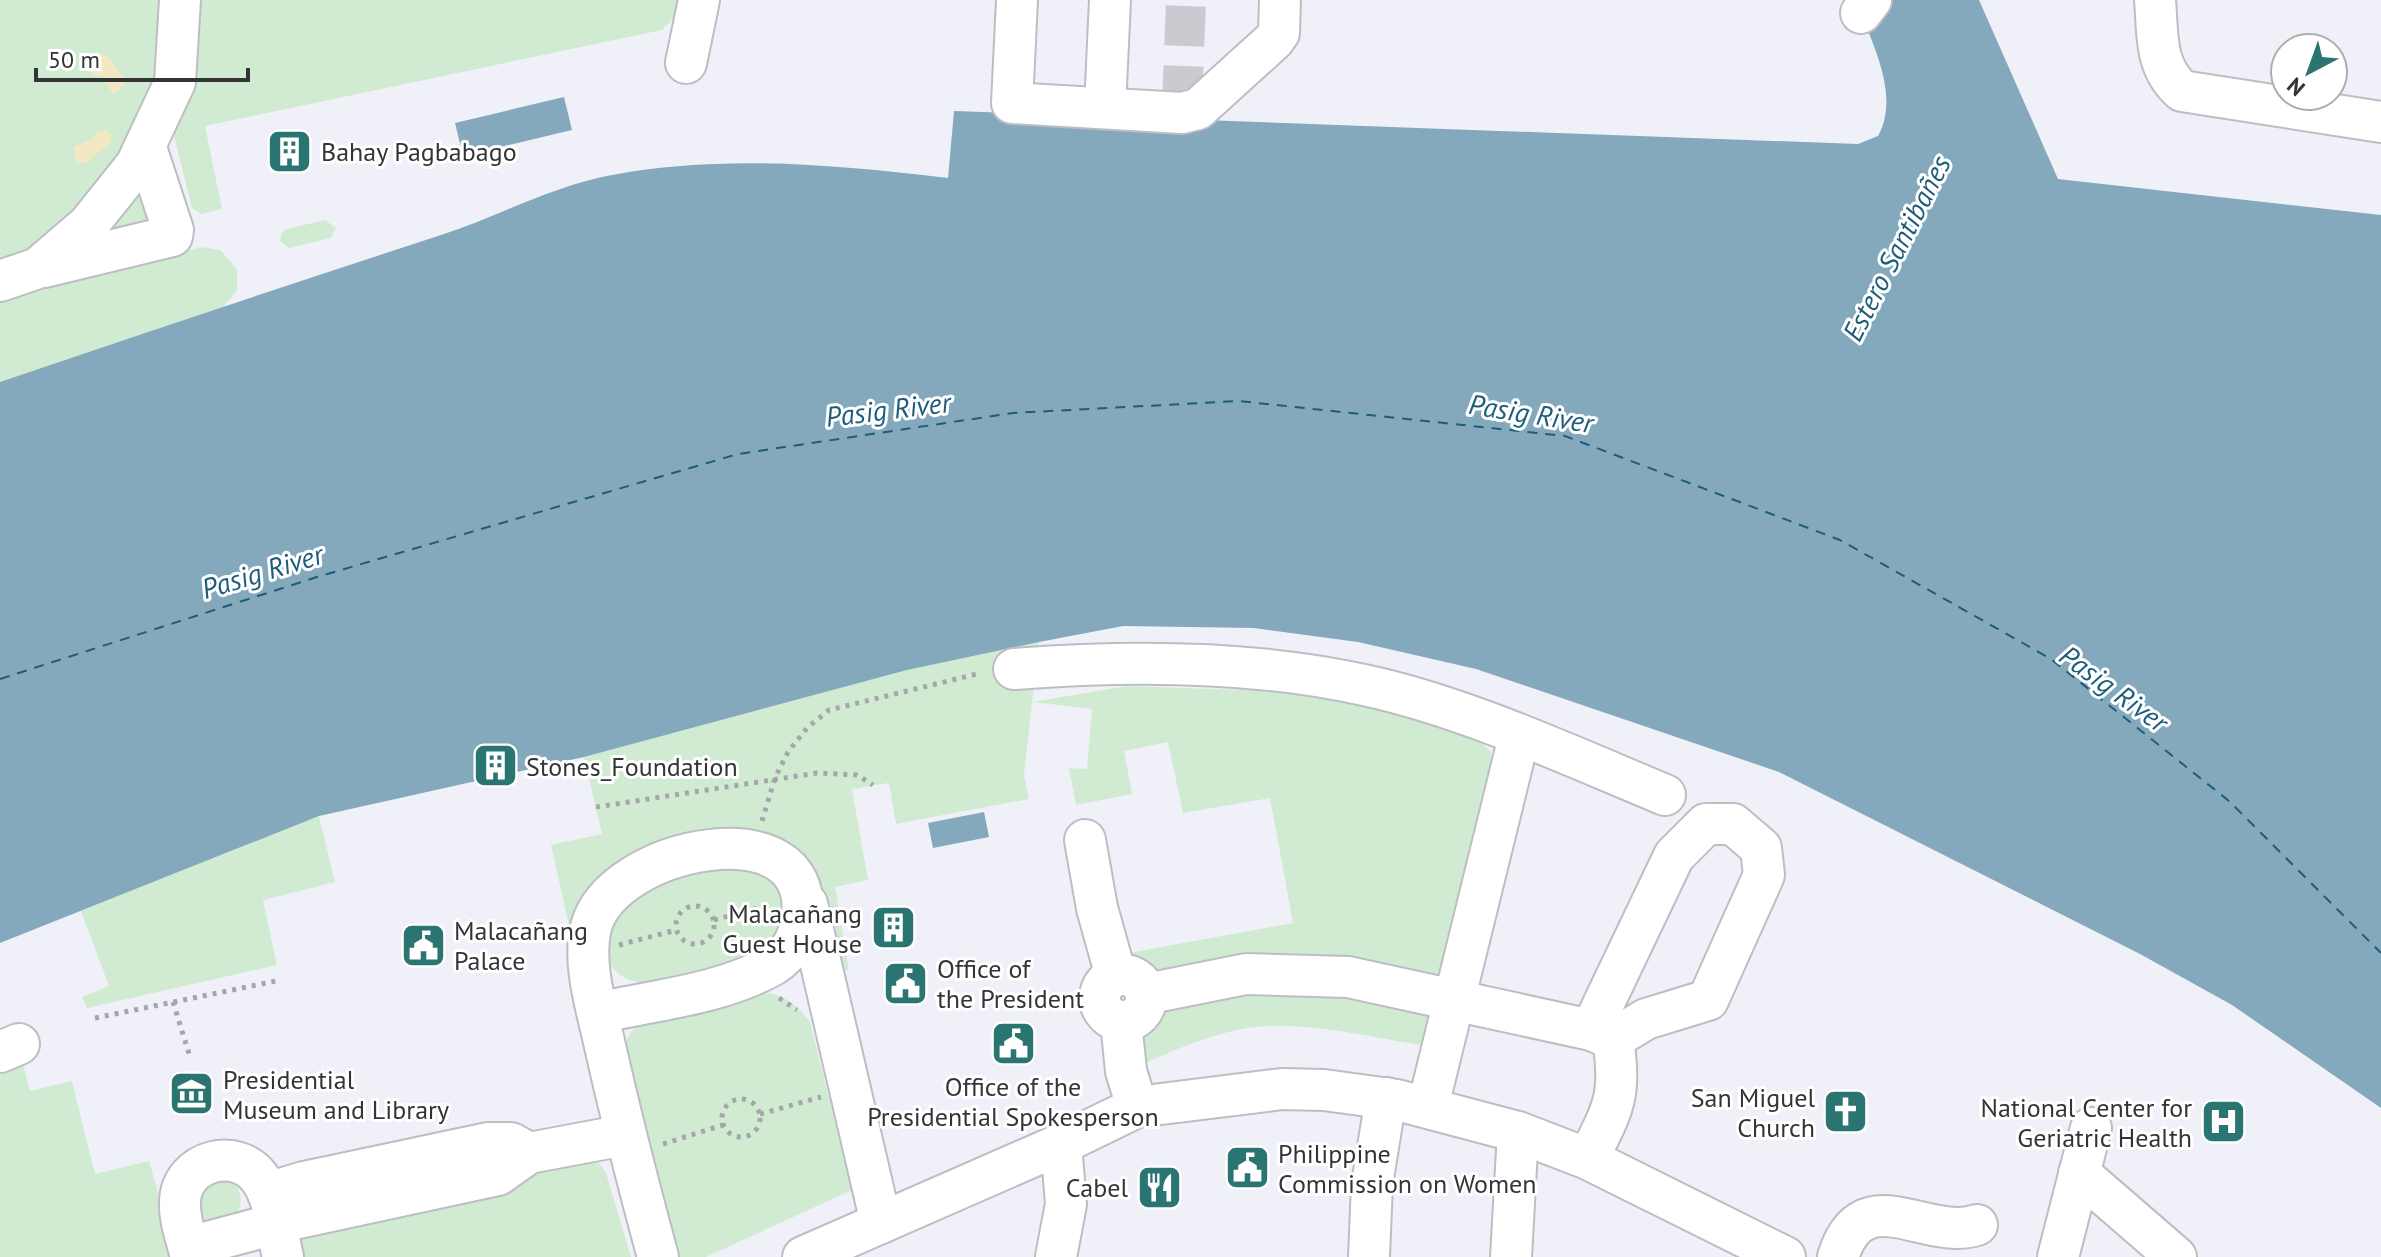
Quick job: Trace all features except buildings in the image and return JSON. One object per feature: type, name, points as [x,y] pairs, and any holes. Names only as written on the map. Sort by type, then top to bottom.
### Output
[{"type":"street","points":[[38,268],[114,197],[146,148],[175,82],[180,0]]},
{"type":"street","points":[[686,63],[699,0]]},
{"type":"street","points":[[1017,0],[1012,103],[1182,109],[1198,109],[1274,40],[1279,33],[1280,0]]},
{"type":"street","points":[[1105,108],[1110,0]]},
{"type":"street","points":[[2155,0],[2160,63],[2167,78],[2182,91],[2381,122]]},
{"type":"street","points":[[0,281],[38,268],[172,236],[173,230],[146,148]]},
{"type":"street","points":[[1014,669],[1174,663],[1364,685],[1519,737],[1665,795]]},
{"type":"street","points":[[1428,1106],[1452,997],[1519,737]]},
{"type":"street","points":[[1128,997],[1246,974],[1348,977],[1452,997],[1602,1034],[1708,1000],[1764,875],[1761,848],[1733,824],[1706,824],[1674,856],[1602,1034],[1619,1078],[1612,1108],[1588,1159]]},
{"type":"street","points":[[1085,840],[1097,908],[1128,997],[1126,1071],[1137,1107]]},
{"type":"street","points":[[658,1257],[638,1142],[598,1013],[589,957],[592,923],[601,906],[639,870],[680,856],[720,850],[753,852],[776,858],[787,866],[804,893],[866,1173],[881,1223]]},
{"type":"street","points":[[598,1013],[745,978],[775,964],[797,939],[804,893]]},
{"type":"street","points":[[803,1257],[1061,1144],[1137,1107],[1282,1089],[1324,1090],[1386,1098],[1428,1106],[1518,1132],[1588,1159],[1785,1257]]},
{"type":"street","points":[[1369,1257],[1372,1184],[1386,1098]]},
{"type":"street","points":[[2058,1257],[2091,1128]]},
{"type":"street","points":[[1511,1257],[1518,1132]]},
{"type":"street","points":[[275,1225],[255,1171],[244,1164],[219,1160],[204,1164],[183,1186],[180,1201],[190,1252],[294,1219],[498,1175],[529,1153],[638,1142]]},
{"type":"street","points":[[1056,1257],[1066,1204],[1061,1144]]},
{"type":"street","points":[[2079,1173],[2176,1257]]},
{"type":"street","points":[[1838,1257],[1848,1236],[1869,1216],[1891,1215],[1963,1229],[1977,1225]]},
{"type":"path","points":[[753,852],[775,778],[807,728],[829,710],[971,674],[1014,669]]},
{"type":"path","points":[[596,807],[775,778],[837,772],[857,775],[873,785]]},
{"type":"path","points":[[714,920],[804,893]]},
{"type":"path","points":[[693,906],[706,909],[714,920],[710,937],[700,944],[683,940],[676,930],[677,917],[693,906]]},
{"type":"path","points":[[589,957],[605,949],[676,930]]},
{"type":"path","points":[[95,1018],[281,980]]},
{"type":"path","points":[[774,996],[798,1011],[807,1023]]},
{"type":"path","points":[[173,1002],[190,1057]]},
{"type":"path","points":[[760,1114],[826,1096],[829,1109]]},
{"type":"path","points":[[735,1100],[748,1100],[760,1114],[755,1132],[744,1137],[731,1135],[723,1125],[725,1107],[735,1100]]},
{"type":"path","points":[[638,1142],[723,1125]]},
{"type":"green space","points":[[0,0],[167,0],[160,74],[105,193],[0,273]]},
{"type":"green space","points":[[193,0],[683,0],[681,10],[662,30],[205,126],[222,209],[201,214],[192,208],[172,128]]},
{"type":"green space","points":[[141,186],[163,218],[96,237]]},
{"type":"green space","points":[[325,220],[336,228],[331,238],[289,248],[280,241],[282,232],[287,229]]},
{"type":"green space","points":[[202,247],[220,250],[237,269],[237,291],[223,307],[0,382],[0,294],[39,282]]},
{"type":"green space","points":[[1039,642],[1024,776],[1029,799],[896,824],[889,783],[852,789],[868,880],[835,887],[849,970],[838,972],[774,848],[586,896],[575,912],[570,930],[551,845],[602,834],[584,757],[907,670]]},
{"type":"green space","points":[[1127,686],[1269,691],[1341,700],[1434,718],[1476,737],[1491,752],[1493,771],[1443,975],[1434,979],[1151,974],[1123,954],[1293,923],[1270,798],[1183,813],[1168,742],[1124,751],[1132,794],[1076,805],[1069,768],[1087,769],[1092,709],[1032,702]]},
{"type":"green space","points":[[319,816],[335,882],[263,900],[277,965],[87,1008],[82,997],[109,986],[81,911]]},
{"type":"green space","points":[[723,862],[773,871],[790,924],[770,950],[752,962],[660,982],[629,980],[616,972],[600,937],[631,892]]},
{"type":"green space","points":[[1293,986],[1430,1012],[1421,1045],[1309,1027],[1264,1026],[1215,1036],[1136,1067],[1132,1036],[1149,1010]]},
{"type":"green space","points":[[755,992],[786,1000],[810,1022],[852,1190],[706,1257],[680,1257],[627,1079],[624,1059],[626,1045],[631,1032],[645,1021],[692,1006]]},
{"type":"green space","points":[[23,1064],[30,1091],[72,1081],[95,1174],[149,1161],[176,1257],[0,1257],[0,1075]]},
{"type":"green space","points":[[585,1160],[599,1163],[606,1173],[631,1257],[295,1257],[298,1237],[534,1169]]},
{"type":"green space","points":[[202,1177],[233,1181],[241,1200],[234,1218],[211,1225],[195,1217]]},
{"type":"sand","points":[[98,53],[106,55],[123,77],[124,86],[113,94],[102,76],[94,75],[89,68],[91,59]]},
{"type":"sand","points":[[106,130],[111,134],[111,144],[83,164],[76,161],[74,147],[92,139],[98,131]]},
{"type":"water","points":[[1856,0],[1979,0],[2058,179],[2381,215],[2381,1108],[2232,1005],[2140,954],[1779,772],[1476,669],[1358,642],[1254,628],[1123,626],[1039,642],[907,670],[584,757],[319,816],[0,943],[0,382],[441,235],[568,186],[612,175],[738,163],[864,169],[948,178],[954,111],[1858,144],[1878,136],[1886,103],[1876,50]]},
{"type":"water","points":[[564,97],[572,130],[463,156],[455,123]]},
{"type":"water","points":[[984,812],[989,837],[933,848],[928,823]]},
{"type":"ferry route","points":[[0,679],[317,577],[738,454],[1013,413],[1239,401],[1565,436],[1840,540],[2051,659],[2229,801],[2381,953]]},
{"type":"tunnel","points":[[1182,106],[1186,0]]},
{"type":"place","name":"Bahay Pagbabago","points":[[290,151]]},
{"type":"place","name":"Stones_Foundation","points":[[495,766]]},
{"type":"place","name":"Malacañang Guest House","points":[[893,928]]},
{"type":"place","name":"Malacañang Palace","points":[[423,945]]},
{"type":"place","name":"Office of the President","points":[[906,983]]},
{"type":"place","name":"Office of the Presidential Spokesperson","points":[[1013,1043]]},
{"type":"place","name":"Presidential Museum and Library","points":[[192,1094]]},
{"type":"place","name":"San Miguel Church","points":[[1846,1112]]},
{"type":"place","name":"National Center for Geriatric Health","points":[[2223,1122]]},
{"type":"place","name":"Philippine Commission on Women","points":[[1247,1168]]},
{"type":"place","name":"Cabel","points":[[1159,1187]]},
{"type":"water label","name":"Estero Santibañes","points":[[1896,248]]},
{"type":"water label","name":"Pasig River","points":[[888,409]]},
{"type":"water label","name":"Pasig River","points":[[1531,413]]},
{"type":"water label","name":"Pasig River","points":[[262,571]]},
{"type":"water label","name":"Pasig River","points":[[2114,688]]}]
